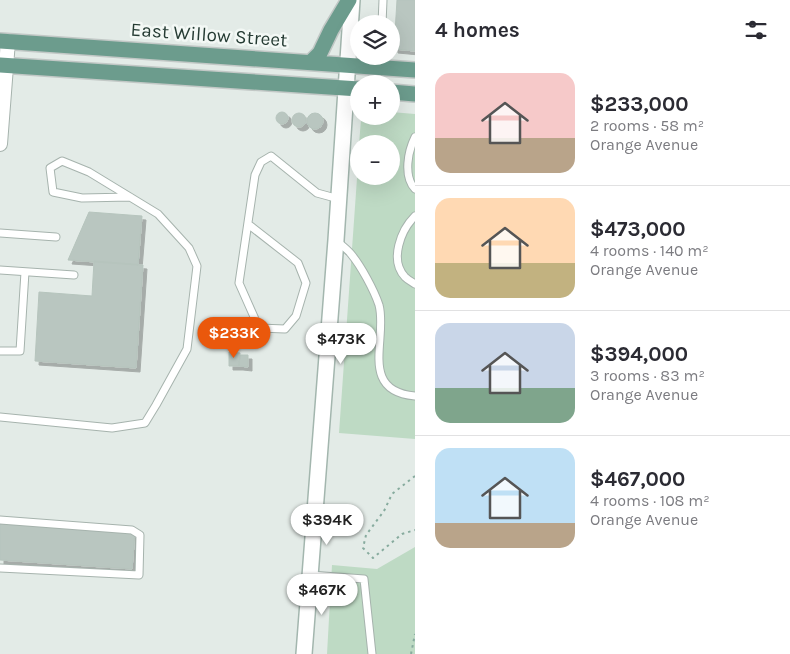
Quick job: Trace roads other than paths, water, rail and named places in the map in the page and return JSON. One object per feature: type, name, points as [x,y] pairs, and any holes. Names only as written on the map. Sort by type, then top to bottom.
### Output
[{"type":"main road","points":[[311,62],[320,53],[331,30],[351,0]]},
{"type":"main road","points":[[350,75],[348,66],[351,0]]},
{"type":"main road","name":"East Willow Street","points":[[4,41],[415,70]]},
{"type":"main road","points":[[3,65],[350,88]]},
{"type":"main road","points":[[400,93],[415,94]]},
{"type":"main road","points":[[304,654],[339,199],[350,112]]},
{"type":"street","points":[[0,144],[4,41]]},
{"type":"lane","points":[[382,15],[383,0]]},
{"type":"lane","points":[[415,137],[410,148],[408,172],[412,186],[415,189]]},
{"type":"lane","points":[[248,224],[298,263],[306,283],[296,316],[285,330],[259,328],[239,283],[255,175],[261,162],[271,156],[316,192],[339,199]]},
{"type":"lane","points":[[0,417],[112,428],[145,423],[156,405],[187,349],[197,266],[189,248],[158,214],[130,197],[88,172],[62,161],[50,168],[53,192],[82,198],[130,197]]},
{"type":"lane","points":[[415,216],[405,228],[398,245],[401,269],[405,277],[415,284]]},
{"type":"lane","points":[[0,233],[56,237]]},
{"type":"lane","points":[[336,240],[350,253],[362,271],[379,305],[381,329],[378,364],[385,382],[397,392],[415,396]]},
{"type":"lane","points":[[0,270],[74,275]]},
{"type":"lane","points":[[0,351],[20,351],[25,272]]},
{"type":"lane","points":[[0,520],[132,530],[140,535],[139,575],[0,568]]},
{"type":"lane","points":[[310,576],[364,579],[372,654]]}]
